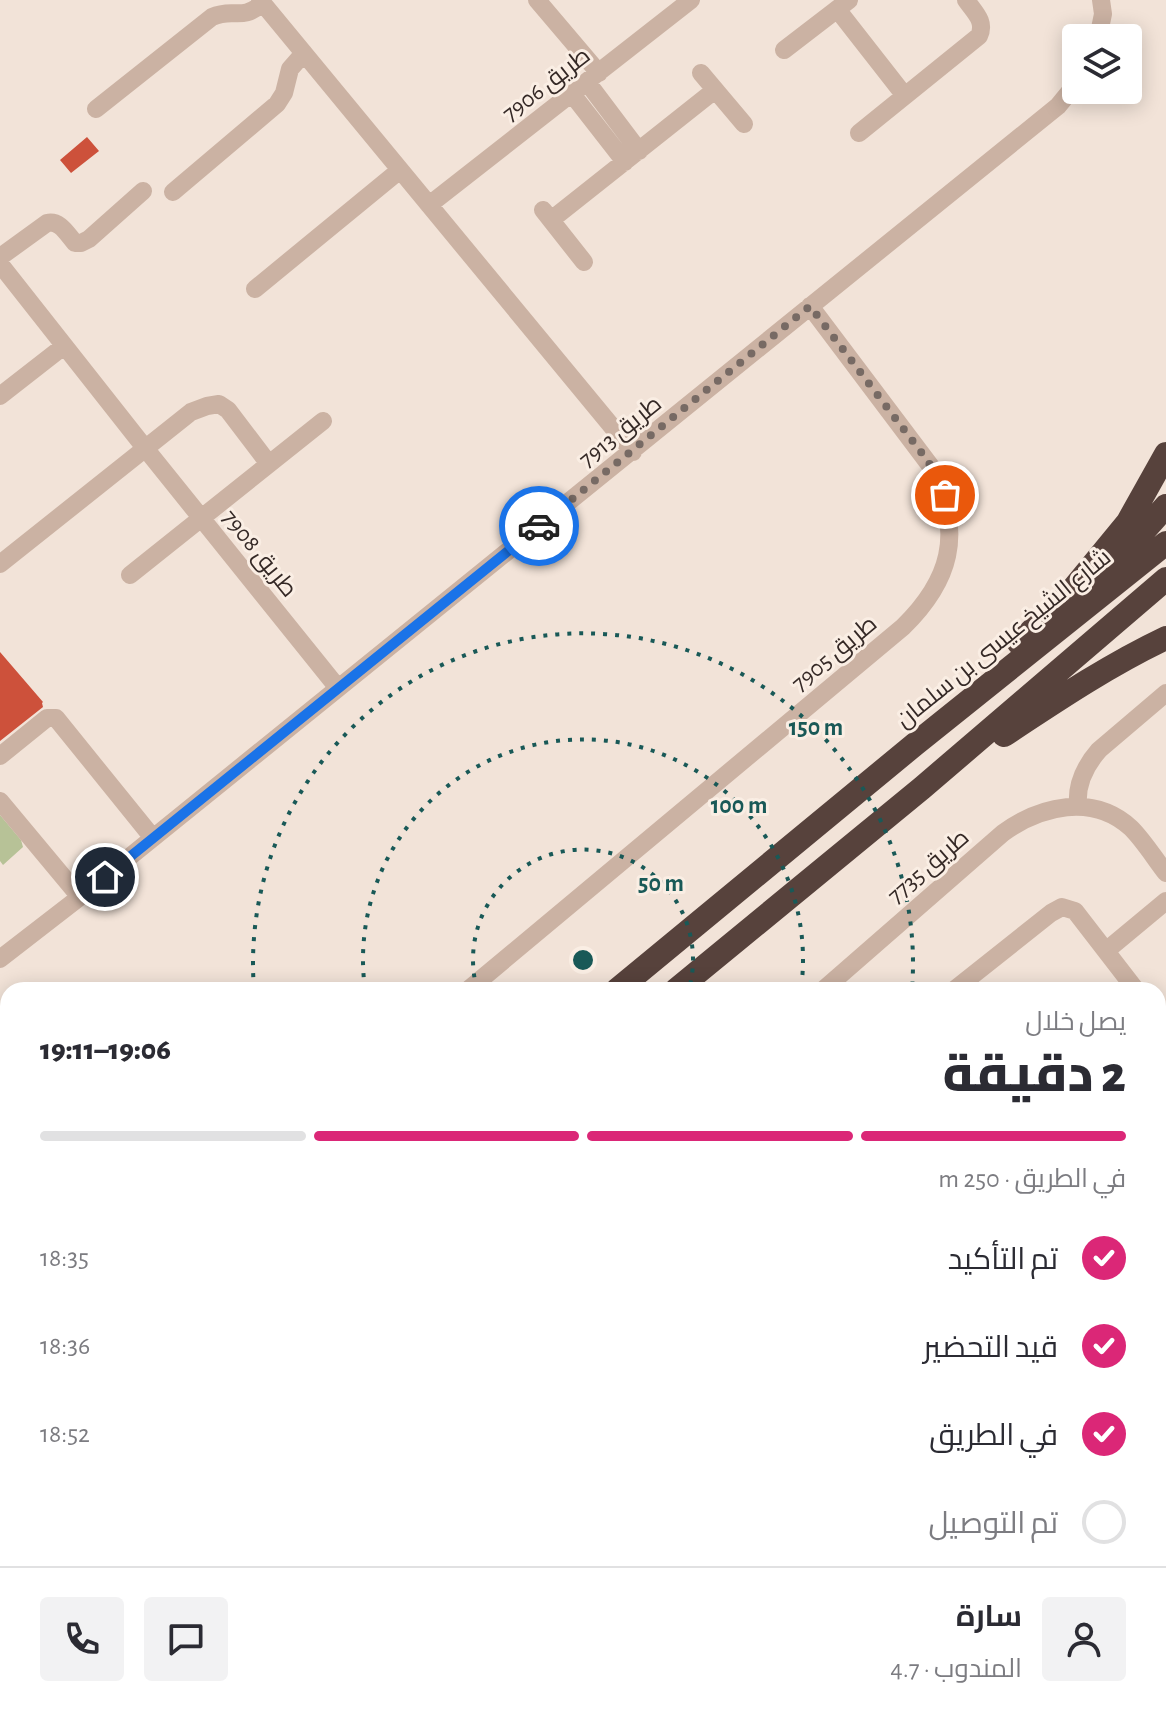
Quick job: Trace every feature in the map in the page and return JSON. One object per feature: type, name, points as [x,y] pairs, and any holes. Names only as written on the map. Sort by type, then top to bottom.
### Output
[{"type":"highway","points":[[914,745],[1068,595],[1128,522],[1166,454]]},
{"type":"highway","points":[[1039,645],[1166,506]]},
{"type":"highway","points":[[1078,614],[1166,529]]},
{"type":"highway","name":"شارع الشيخ عيسى بن سلمان","points":[[627,982],[914,745],[1166,543]]},
{"type":"highway","points":[[686,982],[922,788],[1166,579]]},
{"type":"highway","points":[[922,788],[1083,683],[1166,638]]},
{"type":"street","points":[[537,0],[632,156]]},
{"type":"street","name":"طريق 7906","points":[[429,205],[691,0]]},
{"type":"street","points":[[859,133],[979,36],[982,28],[980,19],[966,0]]},
{"type":"street","points":[[1101,0],[1101,24]]},
{"type":"street","points":[[96,109],[212,17],[223,13],[250,13],[262,2],[633,452]]},
{"type":"street","points":[[784,50],[843,4],[905,96]]},
{"type":"street","points":[[173,192],[277,104],[284,93],[290,69],[304,53]]},
{"type":"street","points":[[701,73],[744,124]]},
{"type":"street","points":[[584,262],[547,215],[632,156],[715,90]]},
{"type":"street","name":"طريق 7913","points":[[0,959],[633,452],[1062,101]]},
{"type":"street","points":[[255,289],[400,170]]},
{"type":"street","points":[[0,257],[47,223],[58,223],[75,243],[81,243],[143,191]]},
{"type":"street","name":"طريق 7908","points":[[0,264],[338,688]]},
{"type":"street","name":"طريق 7905","points":[[478,982],[903,627],[934,590],[950,543],[950,519],[945,495],[935,472],[810,306]]},
{"type":"street","points":[[0,396],[64,346]]},
{"type":"street","points":[[0,564],[191,412],[207,406],[219,404],[228,410],[269,464]]},
{"type":"street","points":[[130,575],[323,421]]},
{"type":"street","points":[[1078,806],[1080,782],[1093,757],[1166,693]]},
{"type":"street","points":[[0,756],[47,718],[56,718],[153,838]]},
{"type":"street","points":[[0,801],[80,897]]},
{"type":"street","name":"طريق 7735","points":[[832,982],[1014,825],[1051,809],[1078,806],[1107,813],[1132,829],[1166,873]]},
{"type":"street","points":[[1107,950],[1166,901]]},
{"type":"street","points":[[964,982],[1062,907],[1075,911],[1130,982]]},
{"type":"green space","points":[[0,815],[21,840],[23,847],[3,865],[0,861]]},
{"type":"building","points":[[87,137],[99,151],[71,173],[60,160]]},
{"type":"building","points":[[0,652],[43,702],[43,707],[0,741]]},
{"type":"way so far","points":[[539,526],[810,306],[921,452],[935,472],[945,495]]},
{"type":"route","points":[[105,877],[539,526]]}]
